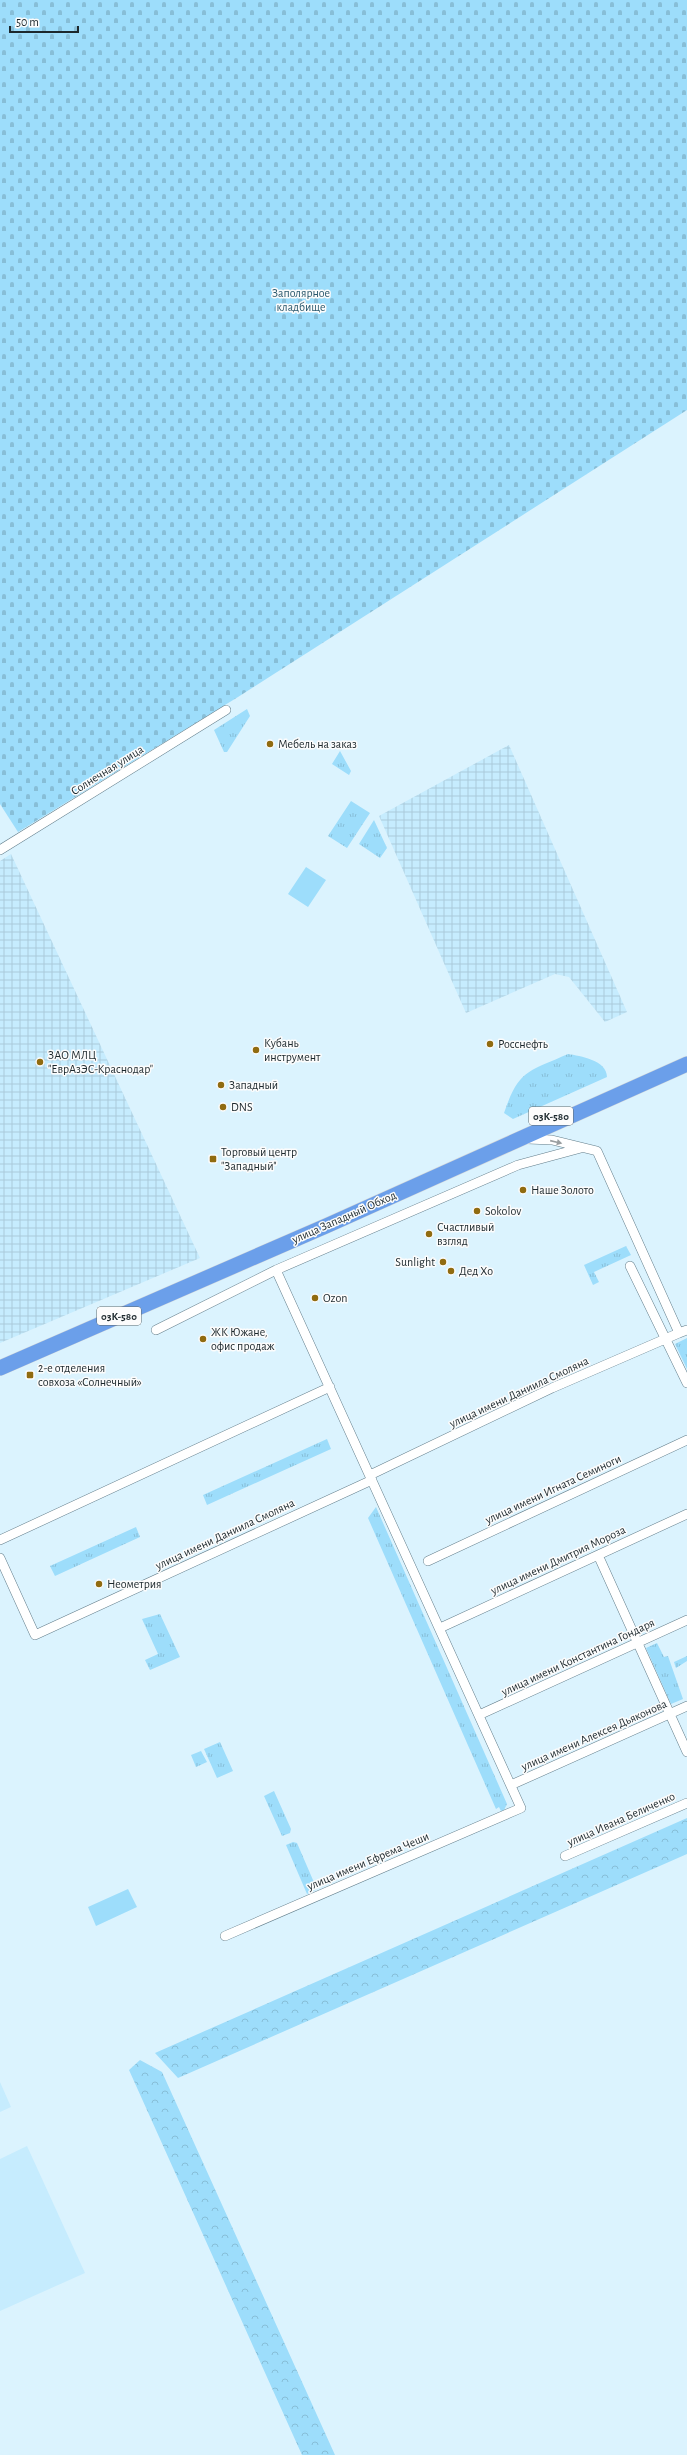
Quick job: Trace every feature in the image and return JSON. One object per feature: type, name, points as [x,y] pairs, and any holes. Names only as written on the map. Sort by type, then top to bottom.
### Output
[{"type":"highway","name":"улица Западный Обход","points":[[0,1357],[687,1056]]},
{"type":"highway","name":"улица Западный Обход","points":[[0,1368],[328,1225],[687,1064]]},
{"type":"street","name":"Солнечная улица","points":[[0,850],[226,710]]},
{"type":"street","points":[[492,1151],[508,1147],[523,1140],[537,1138],[597,1151],[683,1331]]},
{"type":"street","points":[[156,1330],[276,1270],[518,1164],[581,1148]]},
{"type":"street","points":[[630,1266],[667,1339],[687,1383]]},
{"type":"street","points":[[276,1270],[511,1785]]},
{"type":"street","name":"улица имени Даниила Смоляна","points":[[0,1558],[35,1635],[371,1478],[552,1388],[683,1331]]},
{"type":"street","points":[[0,1540],[330,1387]]},
{"type":"street","name":"улица имени Игната Семиноги","points":[[428,1561],[687,1440]]},
{"type":"street","name":"улица имени Дмитрия Мороза","points":[[440,1628],[687,1514]]},
{"type":"street","points":[[598,1555],[687,1752]]},
{"type":"street","name":"улица имени Константина Гондаря","points":[[479,1716],[687,1620]]},
{"type":"street","name":"улица имени Алексея Дьяконова","points":[[511,1785],[687,1706]]},
{"type":"street","name":"улица имени Ефрема Чеши","points":[[224,1936],[521,1808],[511,1785]]},
{"type":"street","name":"улица Ивана Беличенко","points":[[565,1856],[687,1803]]},
{"type":"shaded area","points":[[509,745],[627,1012],[605,1022],[569,977],[555,974],[466,1013],[379,816]]},
{"type":"shaded area","points":[[11,854],[200,1258],[0,1343],[0,861]]},
{"type":"shaded area","points":[[0,2082],[11,2107],[0,2112]]},
{"type":"shaded area","points":[[27,2146],[85,2273],[0,2311],[0,2159]]},
{"type":"green space","name":"Заполярное кладбище","points":[[0,0],[687,0],[687,410],[238,697],[18,832],[0,804]]},
{"type":"green space","points":[[247,709],[250,716],[227,752],[224,752],[214,730]]},
{"type":"green space","points":[[340,751],[351,771],[349,775],[332,764]]},
{"type":"green space","points":[[351,801],[370,813],[347,848],[328,836]]},
{"type":"green space","points":[[374,820],[387,848],[380,858],[359,844]]},
{"type":"green space","points":[[306,867],[326,880],[308,907],[288,894]]},
{"type":"green space","points":[[568,1054],[586,1058],[598,1063],[606,1071],[607,1077],[513,1119],[504,1113],[509,1099],[520,1080],[534,1069]]},
{"type":"green space","points":[[626,1246],[631,1255],[594,1272],[599,1282],[593,1285],[584,1265]]},
{"type":"green space","points":[[687,1338],[687,1369],[675,1344]]},
{"type":"green space","points":[[327,1439],[331,1449],[207,1505],[203,1495]]},
{"type":"green space","points":[[376,1507],[507,1804],[504,1810],[501,1811],[499,1807],[496,1809],[368,1518]]},
{"type":"green space","points":[[136,1527],[140,1537],[55,1576],[50,1566]]},
{"type":"green space","points":[[160,1614],[180,1657],[150,1670],[145,1660],[158,1654],[142,1619]]},
{"type":"green space","points":[[657,1643],[664,1657],[668,1656],[683,1699],[671,1704],[646,1648]]},
{"type":"green space","points":[[687,1656],[687,1661],[676,1668],[674,1662]]},
{"type":"green space","points":[[220,1742],[233,1771],[217,1778],[204,1749]]},
{"type":"green space","points":[[201,1751],[207,1762],[196,1767],[191,1755]]},
{"type":"green space","points":[[274,1791],[291,1829],[290,1833],[282,1836],[264,1796]]},
{"type":"green space","points":[[687,1818],[687,1854],[178,2078],[155,2053]]},
{"type":"green space","points":[[293,1842],[297,1843],[316,1887],[315,1890],[307,1894],[286,1845]]},
{"type":"green space","points":[[128,1889],[137,1907],[96,1926],[88,1907]]},
{"type":"green space","points":[[140,2060],[162,2072],[335,2455],[302,2455],[129,2070]]},
{"type":"place","name":"Мебель на заказ","points":[[270,744]]},
{"type":"place","name":"Росснефть","points":[[490,1044]]},
{"type":"place","name":"Кубань инструмент","points":[[256,1050]]},
{"type":"place","name":"ЗАО МЛЦ \"ЕврАзЭС-Краснодар\"","points":[[40,1062]]},
{"type":"place","name":"Западный","points":[[221,1085]]},
{"type":"place","name":"DNS","points":[[223,1107]]},
{"type":"place","name":"Торговый центр \"Западный\"","points":[[213,1159]]},
{"type":"place","name":"Наше Золото","points":[[523,1190]]},
{"type":"place","name":"Sokolov","points":[[477,1211]]},
{"type":"place","name":"Счастливый взгляд","points":[[429,1234]]},
{"type":"place","name":"Sunlight","points":[[443,1262]]},
{"type":"place","name":"Дед Хо","points":[[451,1271]]},
{"type":"place","name":"Ozon","points":[[315,1298]]},
{"type":"place","name":"ЖК Южане, офис продаж","points":[[203,1339]]},
{"type":"place","name":"2-е отделения совхоза «Солнечный»","points":[[30,1375]]},
{"type":"place","name":"Неометрия","points":[[99,1584]]}]
